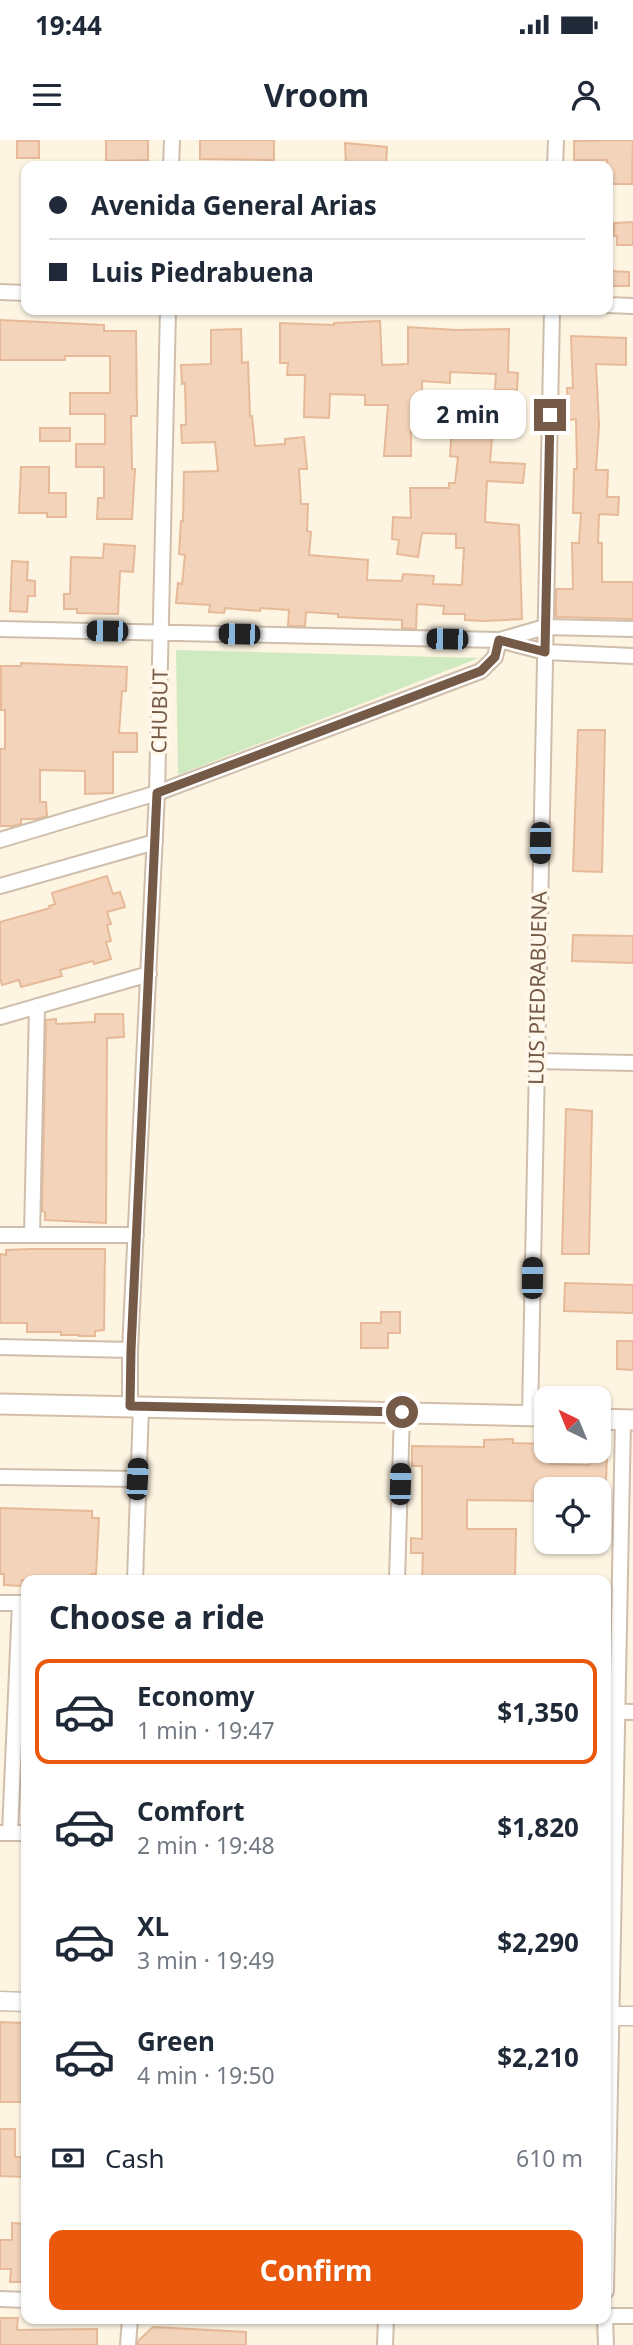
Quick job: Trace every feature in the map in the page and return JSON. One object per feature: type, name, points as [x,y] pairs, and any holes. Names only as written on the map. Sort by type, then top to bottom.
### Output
[{"type":"main road","points":[[0,1404],[534,1415]]},
{"type":"street","points":[[171,161],[172,140]]},
{"type":"street","points":[[555,161],[556,140]]},
{"type":"street","points":[[0,292],[21,293]]},
{"type":"street","points":[[613,305],[633,306]]},
{"type":"street","name":"CHUBUT","points":[[135,1575],[136,1406],[131,1350],[157,793],[168,315]]},
{"type":"street","name":"LUIS PIEDRABUENA","points":[[538,1386],[536,1061],[552,315]]},
{"type":"street","points":[[499,640],[545,627],[633,629]]},
{"type":"street","points":[[0,629],[499,640],[545,652],[633,656]]},
{"type":"street","points":[[0,840],[157,793],[481,671],[495,657],[499,640]]},
{"type":"street","points":[[0,886],[155,842]]},
{"type":"street","points":[[0,1017],[149,974]]},
{"type":"street","points":[[32,1236],[37,1006]]},
{"type":"street","points":[[536,1061],[633,1063]]},
{"type":"street","points":[[0,1236],[136,1236]]},
{"type":"street","points":[[0,1347],[131,1350]]},
{"type":"street","points":[[397,1575],[402,1412]]},
{"type":"street","points":[[628,1420],[611,1712],[633,1712]]},
{"type":"street","points":[[0,1477],[137,1479]]},
{"type":"street","points":[[0,1603],[21,1603]]},
{"type":"street","points":[[5,1833],[21,1629]]},
{"type":"street","points":[[0,2001],[21,2002]]},
{"type":"street","points":[[611,2016],[633,2016]]},
{"type":"street","points":[[0,2299],[21,2300]]},
{"type":"street","points":[[611,2317],[633,2316]]},
{"type":"street","points":[[128,2345],[130,2324]]},
{"type":"street","points":[[385,2345],[386,2324]]},
{"type":"street","points":[[605,2324],[606,2345]]},
{"type":"green space","points":[[176,650],[479,658],[178,775]]},
{"type":"building","points":[[106,140],[148,140],[148,160],[106,161]]},
{"type":"building","points":[[200,140],[274,140],[274,160],[200,159]]},
{"type":"building","points":[[633,140],[632,184],[613,184],[613,161],[574,160],[574,141]]},
{"type":"building","points":[[17,141],[39,141],[39,158],[17,158]]},
{"type":"building","points":[[345,143],[387,147],[386,161],[346,161]]},
{"type":"building","points":[[633,222],[633,245],[617,245],[614,223]]},
{"type":"building","points":[[613,271],[629,272],[629,286],[613,286]]},
{"type":"building","points":[[0,320],[104,325],[104,331],[136,331],[137,416],[131,416],[132,469],[135,469],[132,519],[97,519],[98,498],[104,498],[104,467],[76,467],[76,444],[105,444],[105,414],[70,414],[70,393],[110,393],[110,356],[65,356],[65,360],[0,360]]},
{"type":"building","points":[[380,321],[382,365],[408,364],[408,327],[509,329],[508,372],[518,373],[517,390],[495,390],[496,374],[450,372],[450,383],[422,381],[419,433],[411,432],[411,456],[384,456],[388,405],[365,405],[365,395],[330,394],[329,418],[304,417],[305,375],[287,375],[288,363],[280,363],[280,323],[334,325]]},
{"type":"building","points":[[241,329],[242,363],[248,362],[250,416],[255,446],[285,444],[285,439],[304,437],[307,469],[299,469],[301,504],[308,504],[307,531],[311,532],[309,555],[368,560],[367,580],[402,581],[403,574],[434,576],[433,584],[462,585],[464,548],[456,548],[456,534],[422,533],[418,557],[397,554],[399,540],[392,539],[393,517],[411,518],[410,488],[449,488],[449,483],[455,483],[458,457],[450,456],[453,411],[494,414],[490,462],[525,464],[523,483],[487,481],[485,522],[519,525],[522,619],[465,620],[465,614],[443,614],[444,606],[417,604],[416,629],[402,628],[402,620],[338,617],[338,614],[306,612],[305,626],[288,626],[289,610],[225,608],[224,613],[209,612],[210,605],[176,603],[178,583],[182,584],[185,555],[179,554],[184,472],[218,471],[215,442],[182,443],[181,425],[186,425],[185,383],[182,384],[181,365],[211,364],[211,330]]},
{"type":"building","points":[[571,336],[626,338],[626,365],[596,364],[599,425],[596,470],[608,470],[607,497],[619,497],[618,515],[599,514],[598,543],[602,543],[602,582],[633,582],[633,619],[556,617],[556,589],[573,589],[572,543],[579,543],[581,513],[573,513],[574,469],[577,469],[576,419],[569,420],[567,388],[573,388]]},
{"type":"building","points":[[40,428],[70,428],[70,441],[40,441]]},
{"type":"building","points":[[21,467],[49,467],[49,493],[66,493],[66,517],[47,517],[47,513],[19,513]]},
{"type":"building","points":[[104,544],[135,546],[133,572],[120,571],[118,614],[77,613],[77,609],[64,609],[64,594],[70,594],[71,557],[103,558]]},
{"type":"building","points":[[12,561],[28,562],[27,580],[35,581],[35,596],[28,596],[27,612],[10,611]]},
{"type":"building","points":[[21,663],[127,667],[119,733],[137,733],[137,752],[113,752],[113,793],[85,794],[85,771],[40,770],[40,802],[46,802],[47,816],[21,819],[21,824],[13,826],[0,826],[0,749],[5,749],[5,710],[1,710],[1,666],[21,666]]},
{"type":"building","points":[[578,730],[605,730],[602,872],[573,871]]},
{"type":"building","points":[[107,876],[113,894],[120,892],[125,907],[107,912],[111,924],[107,925],[111,941],[106,942],[111,959],[60,970],[62,976],[21,987],[19,980],[2,985],[0,922],[50,908],[49,906],[55,904],[52,893]]},
{"type":"building","points":[[573,935],[633,936],[633,963],[572,961]]},
{"type":"building","points":[[95,1014],[123,1014],[124,1037],[107,1038],[106,1223],[45,1220],[45,1212],[42,1211],[46,1020],[56,1019],[56,1024],[95,1022]]},
{"type":"building","points":[[566,1109],[592,1111],[589,1254],[562,1254]]},
{"type":"building","points":[[105,1249],[104,1330],[95,1331],[95,1336],[61,1335],[61,1332],[27,1332],[27,1323],[0,1323],[0,1254],[6,1255],[6,1250]]},
{"type":"building","points":[[565,1283],[633,1285],[633,1313],[564,1311]]},
{"type":"building","points":[[381,1312],[400,1312],[400,1333],[388,1333],[388,1348],[361,1348],[361,1323],[381,1323]]},
{"type":"building","points":[[617,1341],[633,1341],[633,1370],[617,1369]]},
{"type":"building","points":[[513,1439],[513,1443],[534,1444],[534,1463],[607,1463],[606,1477],[534,1477],[534,1501],[467,1500],[467,1529],[516,1529],[515,1575],[422,1575],[423,1553],[411,1553],[411,1538],[422,1539],[422,1466],[412,1466],[412,1446],[484,1447],[484,1440]]},
{"type":"building","points":[[0,1508],[92,1511],[92,1518],[99,1518],[96,1574],[21,1575],[21,1586],[4,1585],[4,1574],[0,1574]]},
{"type":"building","points":[[0,2022],[21,2023],[21,2102],[0,2102]]},
{"type":"building","points":[[0,2129],[15,2129],[15,2157],[21,2157],[21,2177],[0,2176]]},
{"type":"building","points":[[12,2223],[21,2224],[21,2282],[10,2282],[11,2269],[0,2269],[0,2240],[12,2240]]},
{"type":"building","points":[[0,2318],[18,2318],[17,2330],[97,2329],[97,2345],[0,2345]]},
{"type":"building","points":[[153,2327],[246,2332],[246,2345],[138,2345],[138,2341]]},
{"type":"route","points":[[402,1412],[130,1406],[157,793],[481,671],[495,657],[499,640],[545,652],[550,415]]}]
